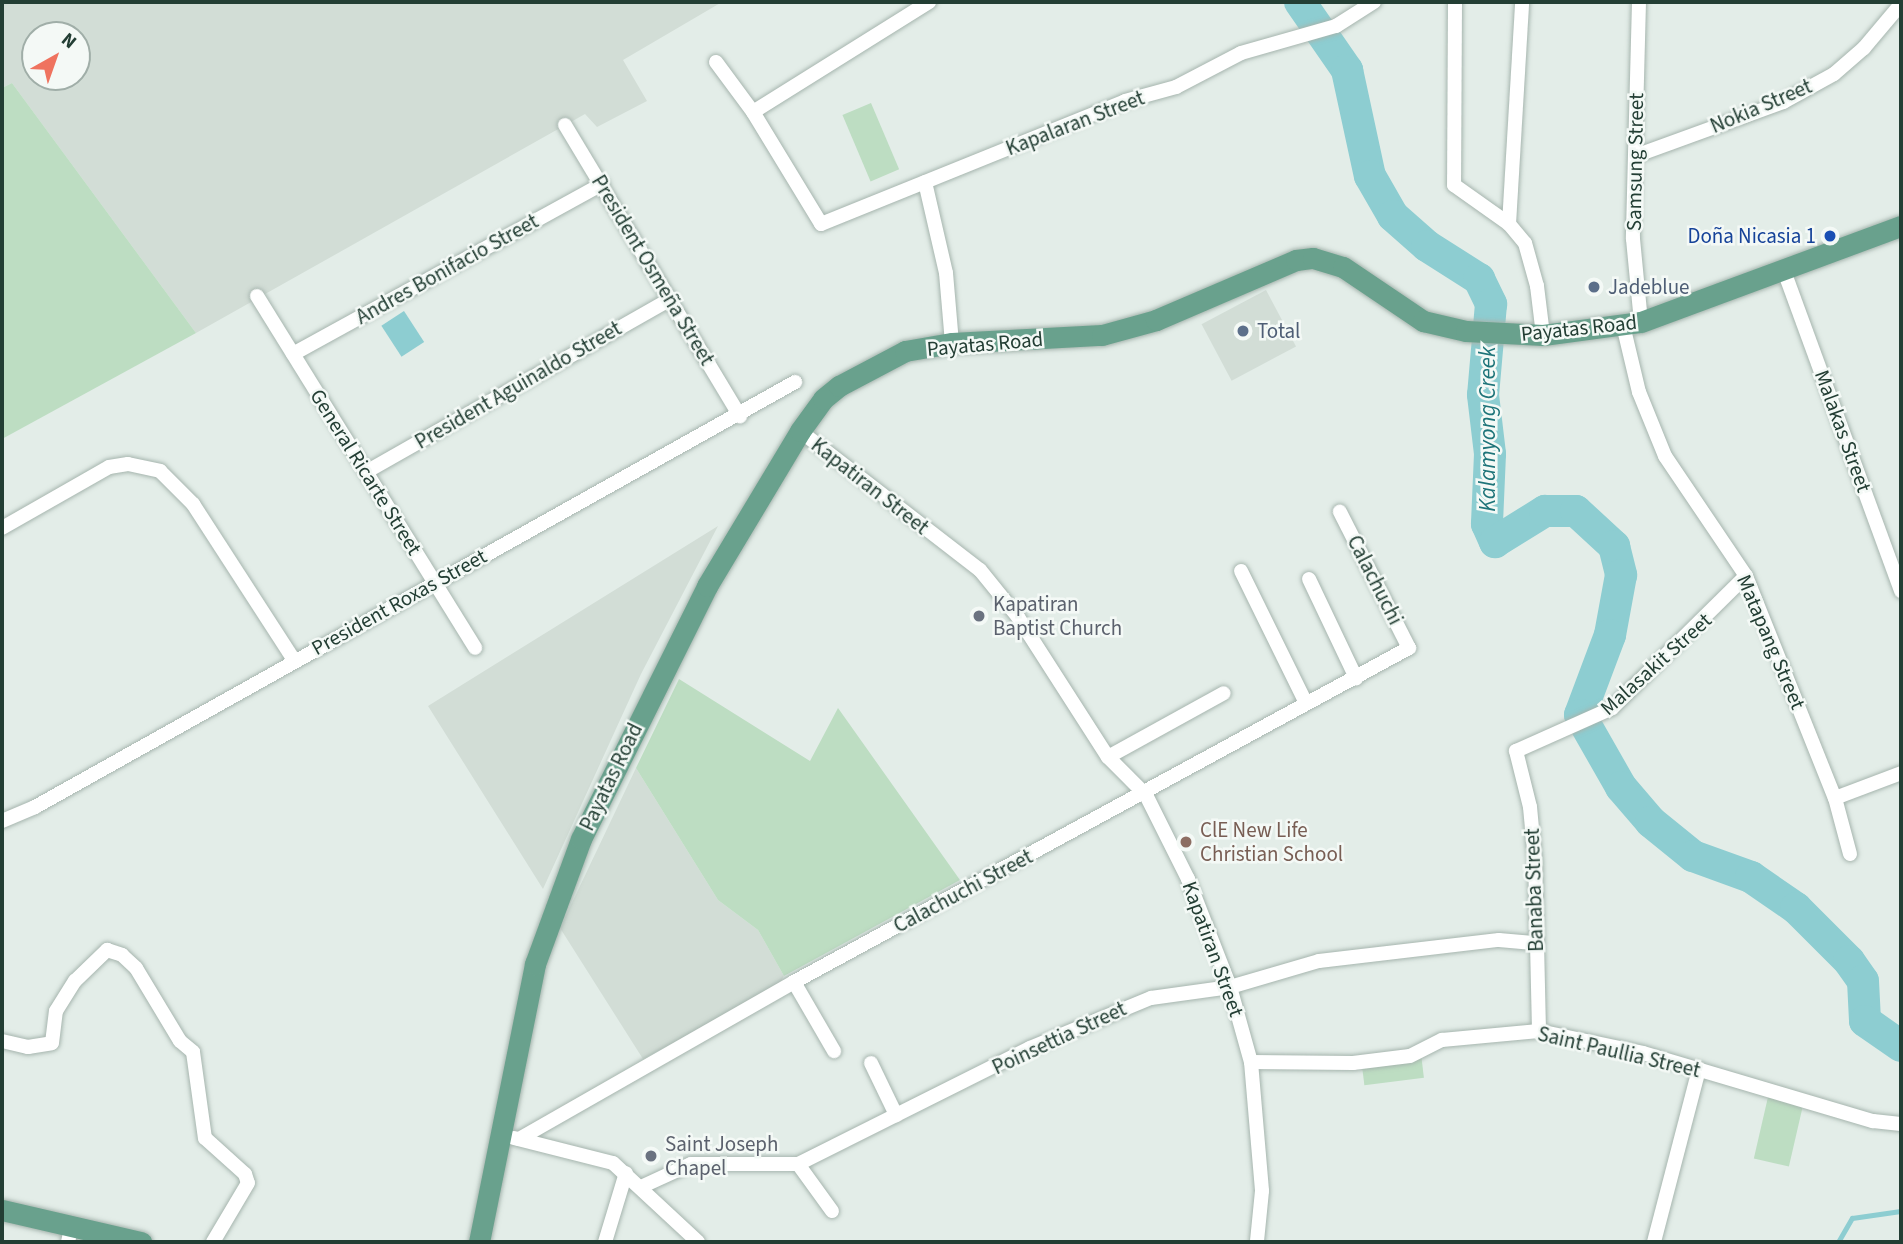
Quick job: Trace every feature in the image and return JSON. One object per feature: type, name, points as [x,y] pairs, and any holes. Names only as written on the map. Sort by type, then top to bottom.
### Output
[{"type":"main road","name":"Payatas Road","points":[[479,1242],[510,1137],[534,964],[581,839],[707,586],[800,431],[823,399],[856,374],[905,351],[952,343],[1102,335],[1156,320],[1296,260],[1313,258],[1343,267],[1423,321],[1466,331],[1543,335],[1632,324],[1784,271],[1901,226]]},
{"type":"main road","points":[[2,1210],[70,1234],[141,1242]]},
{"type":"street","points":[[716,62],[753,112],[929,2]]},
{"type":"street","name":"Kapalaran Street","points":[[753,112],[821,224],[1125,101],[1176,87],[1241,53],[1336,26],[1374,2]]},
{"type":"street","points":[[1455,2],[1454,185],[1509,224],[1525,243],[1537,286],[1543,335]]},
{"type":"street","points":[[1509,224],[1522,2]]},
{"type":"street","name":"Samsung Street","points":[[1632,324],[1639,2]]},
{"type":"street","name":"Nokia Street","points":[[1636,156],[1783,102],[1834,74],[1864,48],[1901,4]]},
{"type":"street","name":"President Osmeña Street","points":[[565,125],[740,416]]},
{"type":"street","points":[[925,182],[946,273],[952,343]]},
{"type":"street","name":"Andres Bonifacio Street","points":[[293,354],[602,184]]},
{"type":"street","name":"Malakas Street","points":[[1784,271],[1901,591]]},
{"type":"street","name":"General Ricarte Street","points":[[257,296],[475,648]]},
{"type":"street","name":"President Aguinaldo Street","points":[[366,472],[671,299]]},
{"type":"street","name":"Matapang Street","points":[[1632,324],[1639,392],[1665,456],[1746,576],[1835,798],[1850,854]]},
{"type":"street","name":"President Roxas Street","points":[[2,821],[740,416],[795,382]]},
{"type":"street","name":"Kapatiran Street","points":[[800,431],[980,570],[1025,627],[1108,757],[1146,795],[1188,879],[1230,987],[1251,1062],[1262,1191],[1257,1241]]},
{"type":"street","points":[[2,528],[109,467],[128,464],[160,471],[193,504],[293,660]]},
{"type":"street","name":"Calachuchi","points":[[1340,512],[1409,648]]},
{"type":"street","points":[[1241,571],[1304,701]]},
{"type":"street","name":"Malasakit Street","points":[[1516,751],[1569,728],[1589,723],[1612,708],[1746,576]]},
{"type":"street","points":[[1309,579],[1356,678]]},
{"type":"street","name":"Calachuchi Street","points":[[510,1137],[1146,795],[1304,701],[1356,678],[1409,648]]},
{"type":"street","points":[[1108,757],[1224,693]]},
{"type":"street","name":"Banaba Street","points":[[1516,751],[1530,807],[1535,860],[1539,1031]]},
{"type":"street","points":[[1835,798],[1901,773]]},
{"type":"street","name":"Poinsettia Street","points":[[643,1186],[691,1164],[798,1164],[1093,1018],[1151,998],[1230,987],[1319,961],[1499,940],[1536,943]]},
{"type":"street","points":[[2,1041],[28,1047],[52,1043],[55,1011],[100,953],[111,949],[136,968],[180,1041],[193,1052],[205,1138],[245,1174],[248,1184],[213,1242]]},
{"type":"street","points":[[794,982],[834,1051]]},
{"type":"street","name":"Saint Paullia Street","points":[[1251,1062],[1364,1061],[1410,1056],[1442,1040],[1539,1031],[1699,1069],[1873,1121],[1901,1124]]},
{"type":"street","points":[[871,1063],[896,1115]]},
{"type":"street","points":[[1654,1242],[1699,1069]]},
{"type":"street","points":[[510,1137],[590,1155],[626,1173],[643,1186],[698,1242]]},
{"type":"street","points":[[798,1164],[832,1212]]},
{"type":"street","points":[[605,1242],[626,1173]]},
{"type":"shaded area","points":[[2,2],[722,2],[623,60],[647,101],[597,127],[585,114],[196,333],[12,83],[2,88]]},
{"type":"shaded area","points":[[1266,290],[1296,347],[1232,381],[1202,324]]},
{"type":"shaded area","points":[[718,526],[641,674],[543,889],[428,706]]},
{"type":"shaded area","points":[[636,768],[718,900],[758,930],[784,976],[777,987],[643,1059],[560,928]]},
{"type":"green space","points":[[12,83],[196,333],[2,439],[2,88]]},
{"type":"green space","points":[[871,103],[899,169],[871,181],[842,115]]},
{"type":"green space","points":[[679,679],[810,761],[838,708],[960,880],[784,976],[758,930],[718,900],[636,768]]},
{"type":"green space","points":[[1421,1054],[1424,1078],[1364,1085],[1361,1061]]},
{"type":"green space","points":[[1768,1097],[1803,1105],[1789,1166],[1754,1158]]},
{"type":"water","points":[[404,311],[424,342],[402,357],[381,326]]},
{"type":"waterway","name":"Kalamyong Creek","points":[[1300,2],[1347,70],[1370,176],[1393,216],[1427,246],[1479,279],[1491,304],[1483,395],[1490,454],[1487,524],[1495,542],[1545,511],[1576,511],[1614,546],[1621,575],[1610,635],[1580,715],[1621,787],[1651,822],[1693,856],[1751,877],[1796,908],[1849,961],[1863,981],[1865,1021],[1901,1046]]},
{"type":"waterway","points":[[1838,1242],[1852,1218],[1901,1211]]},
{"type":"place","name":"Doña Nicasia 1","points":[[1830,236]]},
{"type":"place","name":"Jadeblue","points":[[1594,287]]},
{"type":"place","name":"Total","points":[[1243,331]]},
{"type":"place","name":"Kapatiran Baptist Church","points":[[979,616]]},
{"type":"place","name":"ClE New Life Christian School","points":[[1186,842]]},
{"type":"place","name":"Saint Joseph Chapel","points":[[651,1156]]}]
